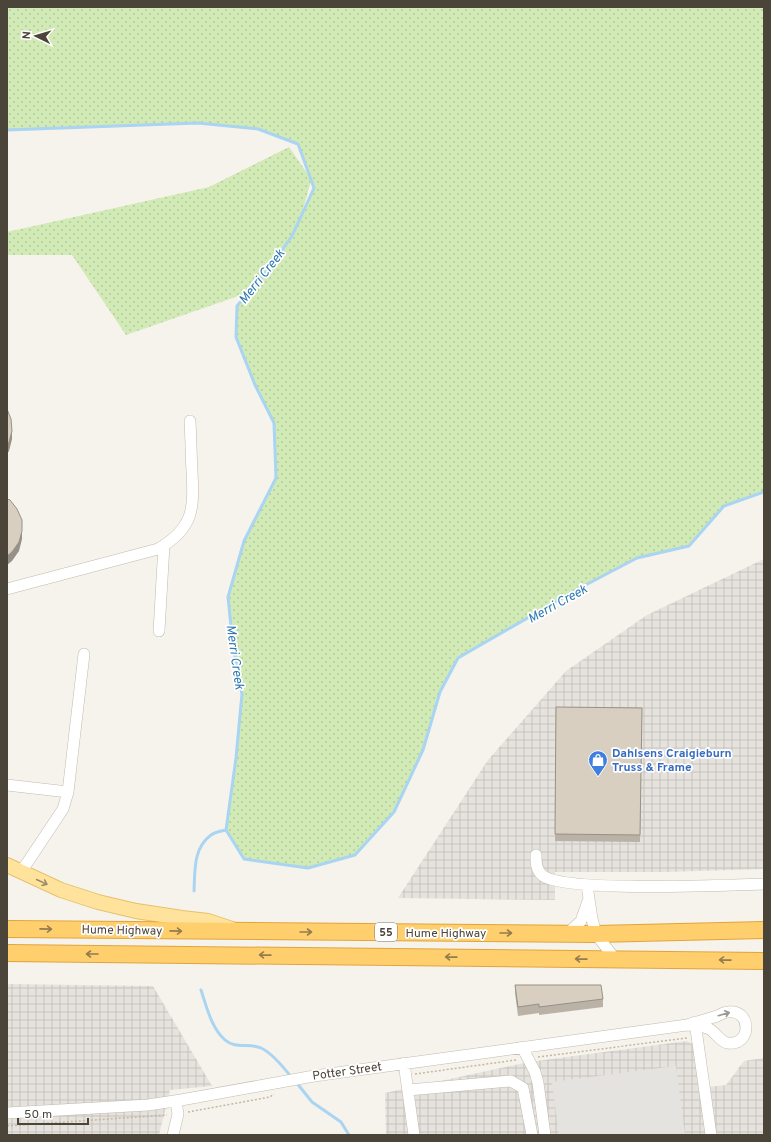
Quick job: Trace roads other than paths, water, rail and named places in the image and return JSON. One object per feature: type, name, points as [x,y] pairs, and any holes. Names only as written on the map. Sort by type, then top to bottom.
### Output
[{"type":"highway","name":"Hume Highway","points":[[7,929],[567,934],[764,930]]},
{"type":"highway","name":"Hume Highway","points":[[7,953],[764,961]]},
{"type":"main road","points":[[7,865],[61,890],[118,908],[163,916],[208,920],[239,931]]},
{"type":"street","points":[[7,589],[158,549],[176,537],[189,519],[192,510],[193,492],[190,422]]},
{"type":"street","points":[[159,631],[164,545]]},
{"type":"street","points":[[21,872],[63,809],[68,792],[84,654]]},
{"type":"street","points":[[7,785],[68,792]]},
{"type":"street","points":[[536,855],[536,866],[541,874],[550,879],[587,885],[651,886],[764,884]]},
{"type":"street","points":[[587,885],[592,919],[596,934],[615,959]]},
{"type":"street","points":[[567,934],[581,920],[589,899]]},
{"type":"street","name":"Potter Street","points":[[7,1112],[148,1105],[314,1076],[693,1024],[697,1039],[711,1135]]},
{"type":"street","points":[[522,1047],[538,1083],[546,1135]]},
{"type":"street","points":[[404,1063],[414,1135]]},
{"type":"street","points":[[408,1090],[511,1081],[524,1088],[532,1135]]},
{"type":"street","points":[[173,1135],[178,1114],[176,1101]]},
{"type":"waterway","name":"Merri Creek","points":[[7,130],[198,123],[258,129],[298,144],[314,188],[292,236],[267,271],[237,306],[236,337],[255,385],[274,423],[276,478],[244,541],[228,597],[233,646],[242,694],[236,758],[226,830],[244,859],[308,868],[355,855],[394,812],[423,750],[440,692],[458,658],[578,589],[637,558],[689,546],[724,506],[764,492]]},
{"type":"waterway","points":[[194,891],[196,860],[201,846],[211,835],[216,832],[226,830]]},
{"type":"waterway","points":[[201,990],[213,1023],[220,1035],[225,1040],[229,1043],[252,1046],[265,1050],[292,1078]]},
{"type":"waterway","points":[[296,1082],[312,1102],[341,1122],[349,1135]]},
{"type":"place","name":"Dahlsens Craigieburn Truss & Frame","points":[[598,777]]}]
